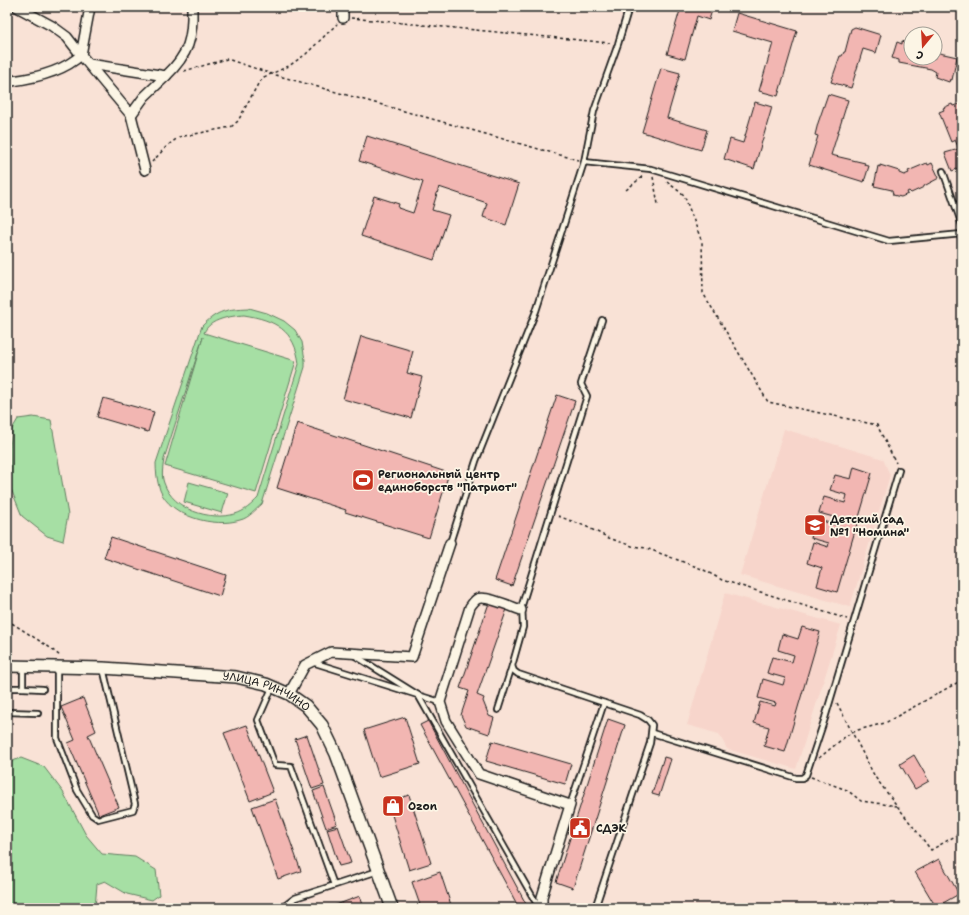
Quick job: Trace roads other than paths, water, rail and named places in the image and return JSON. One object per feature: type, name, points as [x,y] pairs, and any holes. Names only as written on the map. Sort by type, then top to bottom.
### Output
[{"type":"street","points":[[17,7],[52,26],[67,37],[131,115],[145,170]]},
{"type":"street","points":[[9,79],[28,79],[66,67],[81,55],[90,7]]},
{"type":"street","points":[[131,115],[144,97],[182,59],[190,38],[192,26],[192,7]]},
{"type":"street","points":[[343,7],[343,18]]},
{"type":"street","points":[[89,64],[166,76]]},
{"type":"street","points":[[290,694],[305,665],[331,652],[412,657],[450,543]]},
{"type":"street","points":[[521,610],[485,598],[478,598],[474,601],[470,607],[440,702],[446,721],[479,774],[570,805],[542,897],[542,905],[545,908]]},
{"type":"street","name":"УЛИЦА РИНЧИНО","points":[[7,666],[71,666],[236,677],[272,687],[290,694],[306,706],[322,725],[336,754],[392,908]]},
{"type":"lane","points":[[450,543],[476,461],[536,311],[584,162],[594,111],[618,44],[629,7]]},
{"type":"lane","points":[[584,162],[651,169],[890,241],[962,234]]},
{"type":"lane","points":[[943,171],[962,225]]},
{"type":"lane","points":[[498,710],[523,626],[521,610],[587,396],[581,384],[602,320]]},
{"type":"lane","points":[[652,733],[796,778],[802,778],[806,775],[835,687],[899,470]]},
{"type":"lane","points":[[351,653],[418,695],[539,908]]},
{"type":"lane","points":[[312,662],[440,702]]},
{"type":"lane","points":[[23,688],[24,666]]},
{"type":"lane","points":[[57,666],[57,738],[77,790],[92,815],[98,819],[133,810],[136,804],[103,668]]},
{"type":"lane","points":[[512,666],[514,671],[518,674],[604,703],[648,720],[652,725],[652,733],[595,908]]},
{"type":"lane","points":[[272,687],[258,720],[275,764],[292,766],[334,885]]},
{"type":"lane","points":[[7,688],[43,689]]},
{"type":"lane","points":[[570,805],[604,703]]},
{"type":"lane","points":[[7,712],[38,713]]},
{"type":"lane","points":[[282,908],[295,898],[379,870]]},
{"type":"place","name":"Региональный центр единоборств \"Патриот\"","points":[[363,480]]},
{"type":"place","name":"Детский сад №1 \"Номина\"","points":[[815,525]]},
{"type":"place","name":"Ozon","points":[[393,806]]},
{"type":"place","name":"СДЭК","points":[[580,828]]}]
